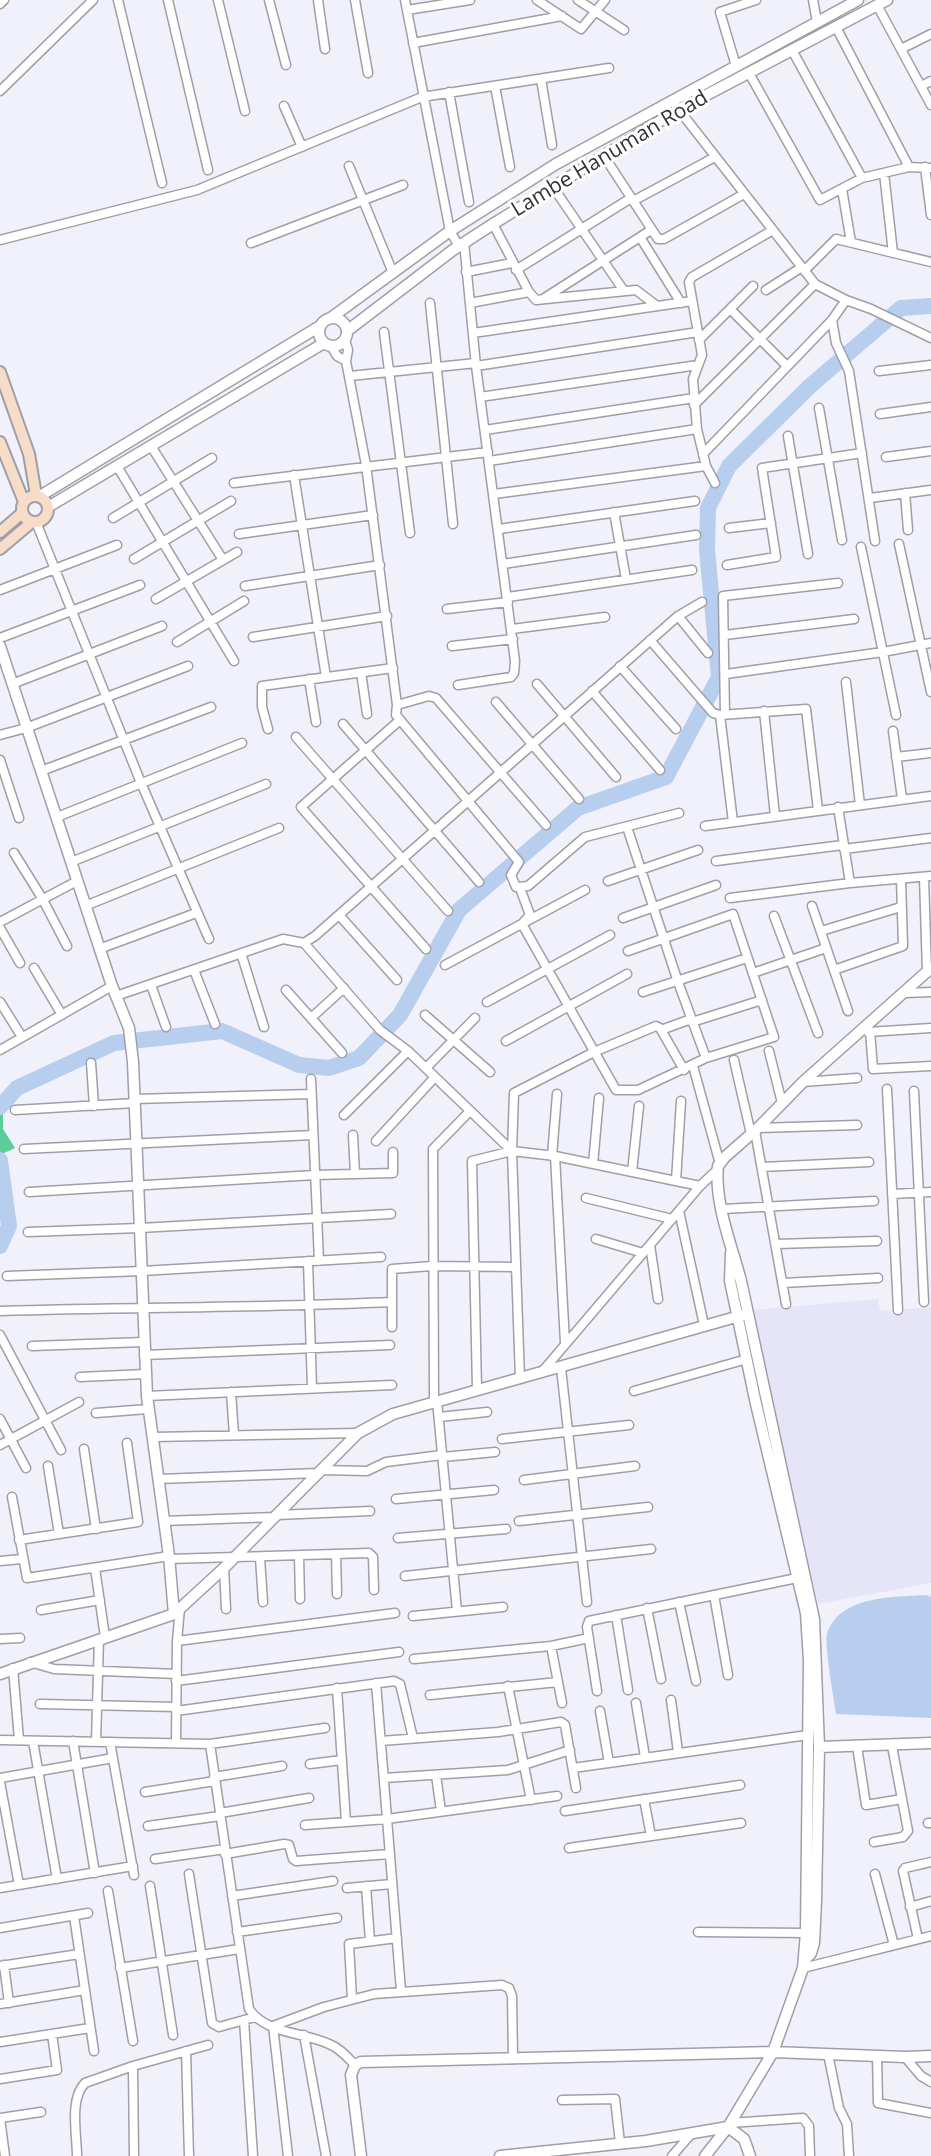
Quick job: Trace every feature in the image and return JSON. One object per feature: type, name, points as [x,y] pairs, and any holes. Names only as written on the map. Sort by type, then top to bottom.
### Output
[{"type":"main road","points":[[0,372],[29,454],[38,496]]},
{"type":"main road","points":[[0,442],[26,519],[34,522]]},
{"type":"main road","points":[[0,532],[29,497],[38,496],[46,500],[48,507],[45,517],[34,522],[0,550]]},
{"type":"street","points":[[0,5],[4,0]]},
{"type":"street","points":[[0,91],[93,0]]},
{"type":"street","points":[[118,0],[162,183]]},
{"type":"street","points":[[168,0],[208,170]]},
{"type":"street","points":[[218,0],[245,111]]},
{"type":"street","points":[[269,0],[286,65]]},
{"type":"street","points":[[317,0],[325,49]]},
{"type":"street","points":[[355,0],[368,73]]},
{"type":"street","points":[[405,0],[450,231],[461,244],[467,272],[480,397],[513,634],[513,676],[458,685]]},
{"type":"street","points":[[407,10],[470,0]]},
{"type":"street","points":[[537,0],[581,29],[605,0]]},
{"type":"street","points":[[578,0],[624,30]]},
{"type":"street","points":[[736,66],[720,12],[756,0]]},
{"type":"street","points":[[813,0],[817,22]]},
{"type":"street","points":[[38,496],[320,326],[450,231],[556,164],[858,0]]},
{"type":"street","name":"Lambe Hanuman Road","points":[[346,335],[461,244],[493,224],[678,110],[887,0]]},
{"type":"street","points":[[877,5],[931,104]]},
{"type":"street","points":[[413,43],[562,16]]},
{"type":"street","points":[[836,27],[909,167]]},
{"type":"street","points":[[901,49],[931,34]]},
{"type":"street","points":[[792,50],[862,178]]},
{"type":"street","points":[[0,240],[197,190],[422,97],[609,68]]},
{"type":"street","points":[[749,73],[819,199],[862,178],[909,167],[928,168],[931,215]]},
{"type":"street","points":[[541,79],[552,145]]},
{"type":"street","points":[[921,86],[931,81]]},
{"type":"street","points":[[495,86],[510,167]]},
{"type":"street","points":[[449,92],[469,202]]},
{"type":"street","points":[[672,101],[816,284],[928,337]]},
{"type":"street","points":[[284,106],[302,147]]},
{"type":"street","points":[[604,156],[658,239],[664,239],[744,194]]},
{"type":"street","points":[[467,272],[514,267],[632,200],[715,158]]},
{"type":"street","points":[[349,166],[361,201],[393,273]]},
{"type":"street","points":[[884,173],[893,253]]},
{"type":"street","points":[[251,243],[403,185]]},
{"type":"street","points":[[553,187],[624,291]]},
{"type":"street","points":[[842,189],[850,242]]},
{"type":"street","points":[[493,224],[528,292],[536,300],[639,291],[657,306]]},
{"type":"street","points":[[540,300],[651,230]]},
{"type":"street","points":[[715,483],[706,466],[697,429],[693,379],[702,355],[689,282],[692,277],[773,230]]},
{"type":"street","points":[[640,237],[681,303]]},
{"type":"street","points":[[766,290],[803,268],[834,240],[931,262]]},
{"type":"street","points":[[485,429],[694,401],[816,284]]},
{"type":"street","points":[[350,376],[476,365],[699,336],[731,310],[753,286]]},
{"type":"street","points":[[470,303],[528,292]]},
{"type":"street","points":[[703,454],[832,320],[846,300]]},
{"type":"street","points":[[473,333],[692,301]]},
{"type":"street","points":[[430,303],[453,524]]},
{"type":"street","points":[[731,310],[787,366]]},
{"type":"street","points":[[332,317],[344,322],[348,350],[346,362],[366,465],[387,616],[396,715],[519,862],[511,875],[530,915],[522,925]]},
{"type":"street","points":[[832,320],[839,354],[849,372],[875,541]]},
{"type":"street","points":[[320,326],[320,337],[346,362]]},
{"type":"street","points":[[384,332],[410,533]]},
{"type":"street","points":[[48,507],[328,344],[338,345],[346,335]]},
{"type":"street","points":[[480,397],[698,365]]},
{"type":"street","points":[[879,371],[931,365]]},
{"type":"street","points":[[880,414],[931,407]]},
{"type":"street","points":[[819,408],[842,540]]},
{"type":"street","points":[[234,482],[446,456],[489,456],[697,429]]},
{"type":"street","points":[[788,436],[808,554]]},
{"type":"street","points":[[151,446],[223,561]]},
{"type":"street","points":[[886,457],[931,451]]},
{"type":"street","points":[[727,565],[776,558],[761,469],[862,453]]},
{"type":"street","points":[[113,518],[212,458]]},
{"type":"street","points":[[117,466],[233,661]]},
{"type":"street","points":[[494,494],[706,466]]},
{"type":"street","points":[[294,475],[326,677]]},
{"type":"street","points":[[870,498],[931,490]]},
{"type":"street","points":[[905,493],[908,530]]},
{"type":"street","points":[[499,529],[695,500]]},
{"type":"street","points":[[134,559],[230,501]]},
{"type":"street","points":[[614,512],[626,579]]},
{"type":"street","points":[[239,534],[373,515]]},
{"type":"street","points":[[34,522],[141,783],[209,939]]},
{"type":"street","points":[[729,528],[771,523]]},
{"type":"street","points":[[503,564],[696,535]]},
{"type":"street","points":[[899,544],[931,692]]},
{"type":"street","points":[[0,590],[117,545]]},
{"type":"street","points":[[861,547],[896,715]]},
{"type":"street","points":[[156,598],[237,552]]},
{"type":"street","points":[[245,586],[380,565]]},
{"type":"street","points":[[447,610],[692,570]]},
{"type":"street","points":[[733,822],[723,715],[726,674],[722,599],[724,595],[838,583]]},
{"type":"street","points":[[0,638],[140,585]]},
{"type":"street","points":[[177,642],[244,601]]},
{"type":"street","points":[[304,943],[650,640],[678,616],[702,601]]},
{"type":"street","points":[[253,637],[387,616]]},
{"type":"street","points":[[678,616],[708,653]]},
{"type":"street","points":[[452,646],[605,617]]},
{"type":"street","points":[[724,635],[854,619]]},
{"type":"street","points":[[12,684],[162,626]]},
{"type":"street","points":[[650,640],[710,711],[723,715],[806,709],[817,810]]},
{"type":"street","points":[[726,674],[931,643]]},
{"type":"street","points":[[0,646],[99,948],[129,1028],[135,1101],[145,1374],[177,1611],[176,1743]]},
{"type":"street","points":[[0,735],[26,728],[188,666]]},
{"type":"street","points":[[620,666],[676,729]]},
{"type":"street","points":[[268,729],[262,707],[262,685],[393,668]]},
{"type":"street","points":[[360,672],[367,715]]},
{"type":"street","points":[[309,679],[316,723]]},
{"type":"street","points":[[846,682],[860,805]]},
{"type":"street","points":[[537,684],[616,777]]},
{"type":"street","points":[[592,691],[660,770]]},
{"type":"street","points":[[397,705],[429,696],[436,698],[545,825]]},
{"type":"street","points":[[496,702],[579,799]]},
{"type":"street","points":[[41,771],[211,707]]},
{"type":"street","points":[[764,711],[775,816]]},
{"type":"street","points":[[400,720],[302,805],[302,810],[426,950]]},
{"type":"street","points":[[342,724],[478,883]]},
{"type":"street","points":[[893,731],[902,799]]},
{"type":"street","points":[[296,737],[448,911]]},
{"type":"street","points":[[57,817],[242,743]]},
{"type":"street","points":[[896,757],[931,753]]},
{"type":"street","points":[[0,760],[19,818]]},
{"type":"street","points":[[71,862],[266,784]]},
{"type":"street","points":[[705,826],[931,796]]},
{"type":"street","points":[[838,807],[850,883]]},
{"type":"street","points":[[518,887],[528,886],[585,837],[679,813]]},
{"type":"street","points":[[627,827],[706,1058]]},
{"type":"street","points":[[85,906],[279,828]]},
{"type":"street","points":[[716,861],[931,838]]},
{"type":"street","points":[[608,881],[698,850]]},
{"type":"street","points":[[14,853],[43,898],[66,946]]},
{"type":"street","points":[[541,1373],[700,1186],[803,1082],[866,1032],[929,971],[927,877],[850,883],[730,898]]},
{"type":"street","points":[[834,970],[903,946],[901,879]]},
{"type":"street","points":[[0,922],[77,881]]},
{"type":"street","points":[[623,918],[716,885]]},
{"type":"street","points":[[445,965],[585,890]]},
{"type":"street","points":[[812,906],[848,1012]]},
{"type":"street","points":[[821,931],[901,907]]},
{"type":"street","points":[[99,948],[197,913]]},
{"type":"street","points":[[522,925],[616,1090],[638,1090],[706,1058],[774,1037],[733,914],[628,951]]},
{"type":"street","points":[[339,915],[397,980]]},
{"type":"street","points":[[774,916],[818,1033]]},
{"type":"street","points":[[0,928],[20,963]]},
{"type":"street","points":[[487,1002],[610,935]]},
{"type":"street","points":[[0,1050],[62,1015],[114,991],[151,985],[283,939],[304,943],[380,1030],[408,1051],[512,1151]]},
{"type":"street","points":[[752,973],[826,948]]},
{"type":"street","points":[[241,953],[264,1027]]},
{"type":"street","points":[[643,992],[747,958]]},
{"type":"street","points":[[34,968],[62,1015]]},
{"type":"street","points":[[194,970],[215,1024]]},
{"type":"street","points":[[506,1041],[570,1008],[627,974]]},
{"type":"street","points":[[151,985],[166,1027]]},
{"type":"street","points":[[311,1018],[344,988]]},
{"type":"street","points":[[286,990],[342,1053]]},
{"type":"street","points":[[905,992],[931,992]]},
{"type":"street","points":[[661,1030],[762,999]]},
{"type":"street","points":[[0,1002],[22,1038]]},
{"type":"street","points":[[425,1015],[490,1073]]},
{"type":"street","points":[[426,1068],[475,1018]]},
{"type":"street","points":[[520,1379],[512,1151],[514,1093],[594,1052],[654,1026],[661,1030],[684,1070]]},
{"type":"street","points":[[866,1032],[931,1028]]},
{"type":"street","points":[[866,1032],[873,1069],[931,1066]]},
{"type":"street","points":[[345,1115],[408,1051]]},
{"type":"street","points":[[769,1051],[782,1103]]},
{"type":"street","points":[[734,1060],[755,1131],[786,1304]]},
{"type":"street","points":[[91,1063],[94,1106]]},
{"type":"street","points":[[693,1066],[719,1167],[731,1253],[729,1271],[743,1315],[814,1619],[819,1746],[814,1942],[811,1953],[804,1964],[773,2052],[729,2125],[705,2156]]},
{"type":"street","points":[[376,1141],[435,1077]]},
{"type":"street","points":[[311,1079],[318,1261]]},
{"type":"street","points":[[803,1082],[857,1079]]},
{"type":"street","points":[[887,1089],[898,1310]]},
{"type":"street","points":[[914,1091],[924,1302]]},
{"type":"street","points":[[15,1110],[135,1101],[312,1094]]},
{"type":"street","points":[[557,1094],[554,1156],[565,1343]]},
{"type":"street","points":[[593,1164],[599,1098]]},
{"type":"street","points":[[676,1181],[681,1101]]},
{"type":"street","points":[[632,1172],[639,1106]]},
{"type":"street","points":[[457,1611],[439,1417],[435,1401],[433,1149],[470,1111]]},
{"type":"street","points":[[755,1131],[857,1125]]},
{"type":"street","points":[[24,1149],[313,1135]]},
{"type":"street","points":[[353,1135],[355,1174]]},
{"type":"street","points":[[477,1389],[472,1161],[512,1151],[554,1156],[700,1186]]},
{"type":"street","points":[[29,1192],[314,1175],[393,1173],[393,1152]]},
{"type":"street","points":[[762,1167],[869,1162]]},
{"type":"street","points":[[892,1194],[931,1192]]},
{"type":"street","points":[[586,1198],[672,1219]]},
{"type":"street","points":[[723,1209],[874,1201]]},
{"type":"street","points":[[679,1211],[704,1325]]},
{"type":"street","points":[[28,1232],[391,1214]]},
{"type":"street","points":[[596,1239],[643,1253]]},
{"type":"street","points":[[776,1244],[877,1241]]},
{"type":"street","points":[[650,1245],[658,1299]]},
{"type":"street","points":[[7,1276],[381,1257]]},
{"type":"street","points":[[308,1261],[312,1388]]},
{"type":"street","points":[[392,1326],[391,1269],[432,1266],[515,1267]]},
{"type":"street","points":[[783,1283],[878,1278]]},
{"type":"street","points":[[0,1311],[142,1306],[309,1306],[391,1302]]},
{"type":"street","points":[[0,1674],[177,1611],[224,1568],[358,1433],[393,1414],[743,1315]]},
{"type":"street","points":[[743,1315],[747,1359],[806,1613],[808,1735],[804,1964]]},
{"type":"street","points":[[0,1335],[61,1450]]},
{"type":"street","points":[[33,1346],[144,1342]]},
{"type":"street","points":[[144,1355],[390,1345]]},
{"type":"street","points":[[634,1391],[747,1359]]},
{"type":"street","points":[[561,1367],[587,1602]]},
{"type":"street","points":[[80,1377],[145,1374]]},
{"type":"street","points":[[147,1396],[392,1385]]},
{"type":"street","points":[[231,1392],[234,1435]]},
{"type":"street","points":[[0,1445],[79,1402]]},
{"type":"street","points":[[96,1413],[148,1409]]},
{"type":"street","points":[[439,1417],[487,1412]]},
{"type":"street","points":[[0,1419],[26,1468]]},
{"type":"street","points":[[502,1439],[629,1425]]},
{"type":"street","points":[[153,1437],[358,1433]]},
{"type":"street","points":[[19,1540],[138,1521],[127,1444]]},
{"type":"street","points":[[84,1449],[96,1529]]},
{"type":"street","points":[[159,1479],[367,1471],[386,1462],[495,1452]]},
{"type":"street","points":[[524,1480],[635,1465]]},
{"type":"street","points":[[48,1466],[59,1534]]},
{"type":"street","points":[[396,1499],[494,1490]]},
{"type":"street","points":[[12,1497],[27,1578],[169,1557],[260,1558],[371,1554],[374,1590]]},
{"type":"street","points":[[519,1521],[648,1507]]},
{"type":"street","points":[[164,1521],[370,1511]]},
{"type":"street","points":[[398,1538],[506,1529]]},
{"type":"street","points":[[405,1576],[652,1549]]},
{"type":"street","points":[[336,1555],[337,1594]]},
{"type":"street","points":[[299,1556],[300,1599]]},
{"type":"street","points":[[260,1558],[262,1602]]},
{"type":"street","points":[[0,1561],[22,1559]]},
{"type":"street","points":[[95,1568],[102,1638],[96,1742]]},
{"type":"street","points":[[224,1568],[226,1609]]},
{"type":"street","points":[[597,1691],[589,1621],[797,1578]]},
{"type":"street","points":[[714,1595],[728,1675]]},
{"type":"street","points":[[41,1610],[100,1600]]},
{"type":"street","points":[[680,1602],[696,1681]]},
{"type":"street","points":[[413,1616],[503,1607]]},
{"type":"street","points":[[647,1608],[661,1679]]},
{"type":"street","points":[[177,1641],[395,1613]]},
{"type":"street","points":[[616,1615],[628,1690]]},
{"type":"street","points":[[0,1639],[20,1638]]},
{"type":"street","points":[[415,1660],[551,1646],[589,1638]]},
{"type":"street","points":[[551,1646],[562,1703]]},
{"type":"street","points":[[30,1662],[45,1668],[176,1678],[399,1652]]},
{"type":"street","points":[[13,1668],[19,1740]]},
{"type":"street","points":[[40,1704],[176,1709],[394,1681],[400,1684],[413,1738]]},
{"type":"street","points":[[430,1695],[558,1682]]},
{"type":"street","points":[[376,1683],[401,1991]]},
{"type":"street","points":[[508,1686],[531,1800]]},
{"type":"street","points":[[337,1688],[346,1822]]},
{"type":"street","points":[[671,1700],[678,1752]]},
{"type":"street","points":[[636,1703],[645,1757]]},
{"type":"street","points":[[600,1712],[609,1763]]},
{"type":"street","points":[[381,1741],[517,1730],[564,1723],[576,1788]]},
{"type":"street","points":[[0,1740],[210,1744],[326,1728]]},
{"type":"street","points":[[573,1768],[808,1735]]},
{"type":"street","points":[[33,1741],[57,1879]]},
{"type":"street","points":[[73,1741],[95,1873]]},
{"type":"street","points":[[0,1888],[95,1873],[133,1871],[110,1742]]},
{"type":"street","points":[[819,1746],[931,1743]]},
{"type":"street","points":[[210,1744],[249,2009],[255,2017],[273,2026],[333,2045],[355,2065]]},
{"type":"street","points":[[857,1746],[866,1805],[902,1799]]},
{"type":"street","points":[[874,1842],[907,1835],[892,1746]]},
{"type":"street","points":[[384,1778],[497,1772],[570,1750]]},
{"type":"street","points":[[19,1885],[0,1780],[113,1758]]},
{"type":"street","points":[[310,1764],[342,1760]]},
{"type":"street","points":[[145,1792],[282,1766]]},
{"type":"street","points":[[436,1775],[441,1811]]},
{"type":"street","points":[[565,1811],[740,1785]]},
{"type":"street","points":[[306,1825],[387,1819],[557,1796]]},
{"type":"street","points":[[148,1826],[309,1798]]},
{"type":"street","points":[[645,1799],[651,1836]]},
{"type":"street","points":[[569,1848],[741,1823]]},
{"type":"street","points":[[155,1859],[284,1844],[289,1845],[296,1861],[390,1854]]},
{"type":"street","points":[[918,1939],[903,1871],[905,1868],[931,1862]]},
{"type":"street","points":[[189,1874],[212,2023],[219,2027],[255,2017]]},
{"type":"street","points":[[875,1874],[894,1945]]},
{"type":"street","points":[[232,1896],[333,1881]]},
{"type":"street","points":[[347,1888],[393,1884]]},
{"type":"street","points":[[150,1886],[173,2035]]},
{"type":"street","points":[[366,1886],[370,1941]]},
{"type":"street","points":[[108,1891],[132,2041]]},
{"type":"street","points":[[910,1907],[931,1901]]},
{"type":"street","points":[[0,1928],[88,1913]]},
{"type":"street","points":[[74,1916],[94,2051]]},
{"type":"street","points":[[237,1932],[337,1919]]},
{"type":"street","points":[[698,1931],[806,1933]]},
{"type":"street","points":[[804,1964],[931,1936]]},
{"type":"street","points":[[352,1999],[349,1944],[397,1938]]},
{"type":"street","points":[[120,1968],[239,1949]]},
{"type":"street","points":[[79,1954],[2,1966],[5,2003],[85,1990]]},
{"type":"street","points":[[273,2026],[352,1999],[401,1991],[502,1985],[509,1987],[512,1996],[513,2059]]},
{"type":"street","points":[[244,2020],[253,2156]]},
{"type":"street","points":[[273,2026],[288,2156]]},
{"type":"street","points":[[0,2042],[90,2028]]},
{"type":"street","points":[[0,2079],[55,2072],[58,2068],[52,2034]]},
{"type":"street","points":[[304,2035],[326,2156]]},
{"type":"street","points":[[77,2156],[76,2100],[79,2089],[85,2083],[208,2045]]},
{"type":"street","points":[[186,2051],[189,2156]]},
{"type":"street","points":[[362,2156],[351,2086],[355,2065],[361,2062],[773,2052],[931,2056]]},
{"type":"street","points":[[828,2054],[839,2108],[847,2124],[849,2156]]},
{"type":"street","points":[[877,2056],[878,2102],[931,2113]]},
{"type":"street","points":[[905,2057],[921,2076],[931,2082]]},
{"type":"street","points":[[133,2066],[134,2156]]},
{"type":"street","points":[[562,2100],[615,2099],[620,2143]]},
{"type":"street","points":[[5,2156],[0,2118],[41,2112]]},
{"type":"street","points":[[500,2156],[572,2152],[729,2125],[803,2118],[809,2126],[810,2156]]},
{"type":"street","points":[[729,2125],[744,2139],[750,2156]]},
{"type":"street","points":[[672,2156],[692,2133]]},
{"type":"shaded area","points":[[878,1299],[880,1311],[931,1307],[931,1583],[818,1604],[752,1310]]},
{"type":"green space","points":[[0,1103],[3,1110],[3,1129],[15,1148],[2,1154],[0,1154]]},
{"type":"water","points":[[931,1597],[931,1718],[836,1714],[826,1640],[833,1621],[855,1605],[884,1598]]},
{"type":"waterway","points":[[0,1107],[17,1088],[114,1043],[222,1031],[299,1065],[329,1068],[359,1058],[400,1015],[459,910],[578,808],[666,777],[719,677],[707,550],[708,508],[729,466],[810,386],[901,308],[931,306]]},
{"type":"waterway","points":[[0,1160],[9,1226],[0,1246]]}]
